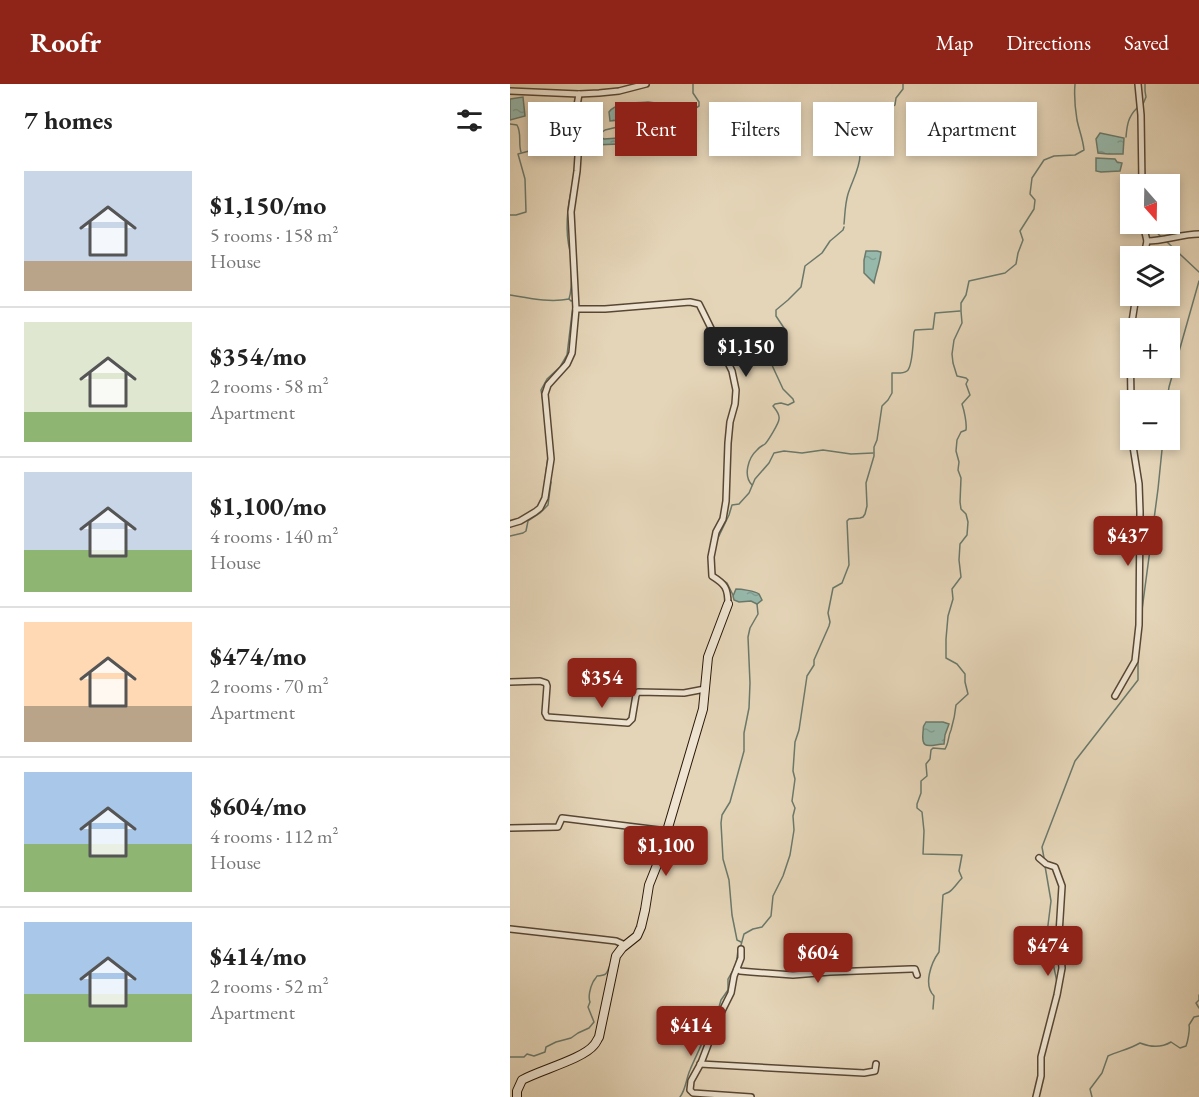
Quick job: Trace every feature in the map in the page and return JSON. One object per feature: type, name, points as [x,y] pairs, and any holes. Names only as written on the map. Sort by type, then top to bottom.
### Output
[{"type":"street","points":[[510,91],[579,94],[609,92],[646,84]]},
{"type":"street","points":[[1138,84],[1142,174]]},
{"type":"street","points":[[510,524],[535,512],[543,503],[551,459],[545,394],[548,385],[570,358],[576,309],[571,212],[577,171],[578,156],[574,123],[579,94]]},
{"type":"street","points":[[1145,234],[1146,246]]},
{"type":"street","points":[[1147,241],[1199,234]]},
{"type":"street","points":[[518,1097],[522,1080],[585,1053],[594,1046],[599,1037],[616,956],[637,936],[641,927],[649,885],[667,840],[667,831],[703,709],[708,657],[728,599],[722,582],[712,576],[711,556],[716,532],[723,519],[730,422],[736,390],[732,371],[699,304],[684,302],[604,309],[576,309]]},
{"type":"street","points":[[1115,696],[1135,661],[1139,625],[1139,493],[1133,450]]},
{"type":"street","points":[[510,682],[540,681],[546,683],[545,713],[547,717],[628,723],[632,719],[638,692],[684,693],[705,689]]},
{"type":"street","points":[[510,828],[558,827],[562,818],[667,831]]},
{"type":"street","points":[[1036,1097],[1041,1076],[1041,1057],[1062,968],[1059,934],[1062,886],[1055,867],[1039,858]]},
{"type":"street","points":[[510,929],[616,941],[626,945]]},
{"type":"street","points":[[741,949],[741,958],[731,993],[691,1081],[690,1090],[693,1093],[750,1097]]},
{"type":"street","points":[[737,969],[793,975],[915,969],[917,975]]},
{"type":"street","points":[[700,1064],[864,1073],[875,1071],[876,1064]]},
{"type":"water","points":[[523,97],[525,116],[510,120],[510,99]]},
{"type":"water","points":[[615,107],[615,121],[610,121],[609,112]]},
{"type":"water","points":[[1100,133],[1124,138],[1123,154],[1098,153],[1096,139]]},
{"type":"water","points":[[603,138],[615,138],[615,144],[603,145]]},
{"type":"water","points":[[1096,158],[1115,159],[1122,163],[1120,171],[1096,171]]},
{"type":"water","points":[[866,251],[881,252],[874,283],[864,273]]},
{"type":"water","points":[[736,589],[757,593],[762,600],[757,604],[751,601],[734,600]]},
{"type":"water","points":[[926,722],[949,724],[944,744],[927,746],[923,742],[923,727]]},
{"type":"waterway","points":[[603,132],[630,124],[685,115],[699,106],[693,93],[693,84]]},
{"type":"waterway","points":[[844,224],[847,198],[860,155],[876,141],[877,135],[883,129],[884,121],[889,116],[889,109],[895,105],[896,98],[903,89],[903,84]]},
{"type":"waterway","points":[[933,1009],[934,996],[929,980],[933,962],[939,952],[943,895],[951,891],[962,878],[959,871],[962,855],[923,854],[922,812],[917,808],[917,804],[921,793],[921,781],[927,776],[926,764],[930,759],[931,750],[933,748],[945,749],[954,721],[956,705],[968,694],[965,674],[957,664],[946,658],[948,616],[953,599],[952,589],[961,577],[960,544],[967,535],[968,522],[966,514],[961,509],[961,478],[956,451],[957,440],[961,432],[966,430],[962,404],[970,395],[966,384],[968,380],[957,376],[953,363],[954,340],[962,323],[961,303],[966,295],[969,281],[1005,273],[1016,264],[1023,240],[1020,231],[1034,209],[1035,200],[1030,194],[1032,178],[1044,160],[1054,156],[1075,155],[1084,150],[1076,116],[1075,84]]},
{"type":"waterway","points":[[1143,104],[1146,97],[1145,84]]},
{"type":"waterway","points":[[1126,137],[1128,121],[1137,108]]},
{"type":"waterway","points":[[510,124],[517,125],[521,152]]},
{"type":"waterway","points":[[510,215],[526,212],[525,179],[518,154],[528,151]]},
{"type":"waterway","points":[[570,251],[567,220],[572,188]]},
{"type":"waterway","points":[[752,485],[747,472],[749,462],[754,453],[765,444],[779,421],[773,406],[781,403],[788,405],[794,402],[783,389],[771,363],[776,346],[784,332],[776,316],[776,310],[801,287],[805,266],[822,253],[844,227]]},
{"type":"waterway","points":[[1158,234],[1161,237]]},
{"type":"waterway","points":[[1167,242],[1199,272]]},
{"type":"waterway","points":[[571,262],[569,299],[574,300]]},
{"type":"waterway","points":[[1169,390],[1199,281]]},
{"type":"waterway","points":[[510,295],[532,299],[569,299]]},
{"type":"waterway","points":[[544,407],[541,390],[567,355],[573,305]]},
{"type":"waterway","points":[[680,1097],[710,1020],[717,1014],[721,1000],[728,990],[728,979],[736,965],[738,950],[744,934],[762,927],[771,916],[773,896],[790,855],[795,808],[792,801],[795,779],[793,771],[795,742],[807,676],[814,665],[829,626],[828,613],[833,588],[842,583],[849,565],[847,521],[863,517],[865,514],[866,483],[874,456],[882,406],[892,393],[892,373],[904,373],[909,369],[915,330],[933,329],[935,313],[960,311]]},
{"type":"waterway","points":[[717,540],[732,505],[739,504],[749,493],[755,479],[769,463],[774,453],[823,450],[851,454],[873,453]]},
{"type":"waterway","points":[[1142,610],[1162,450]]},
{"type":"waterway","points":[[545,480],[548,456]]},
{"type":"waterway","points":[[510,536],[526,531],[528,521],[548,505],[551,482]]},
{"type":"waterway","points":[[714,556],[714,571],[727,583],[733,595]]},
{"type":"waterway","points":[[741,942],[737,940],[732,915],[729,880],[723,859],[721,823],[722,815],[730,802],[744,751],[750,683],[748,637],[758,614],[757,604]]},
{"type":"waterway","points":[[1044,858],[1042,847],[1075,761],[1138,680],[1138,656]]},
{"type":"waterway","points":[[1045,866],[1051,901],[1046,941],[1057,982]]},
{"type":"waterway","points":[[510,1057],[524,1057],[527,1054],[534,1056],[545,1052],[546,1047],[571,1038],[589,1028],[594,1022],[588,1007],[591,987],[597,976],[607,973],[611,963]]},
{"type":"waterway","points":[[1199,995],[1196,1003],[1199,1008]]},
{"type":"waterway","points":[[1092,1097],[1090,1089],[1102,1073],[1108,1056],[1140,1043],[1156,1046],[1171,1042],[1180,1048],[1186,1046],[1189,1025],[1194,1017],[1199,1016]]}]
